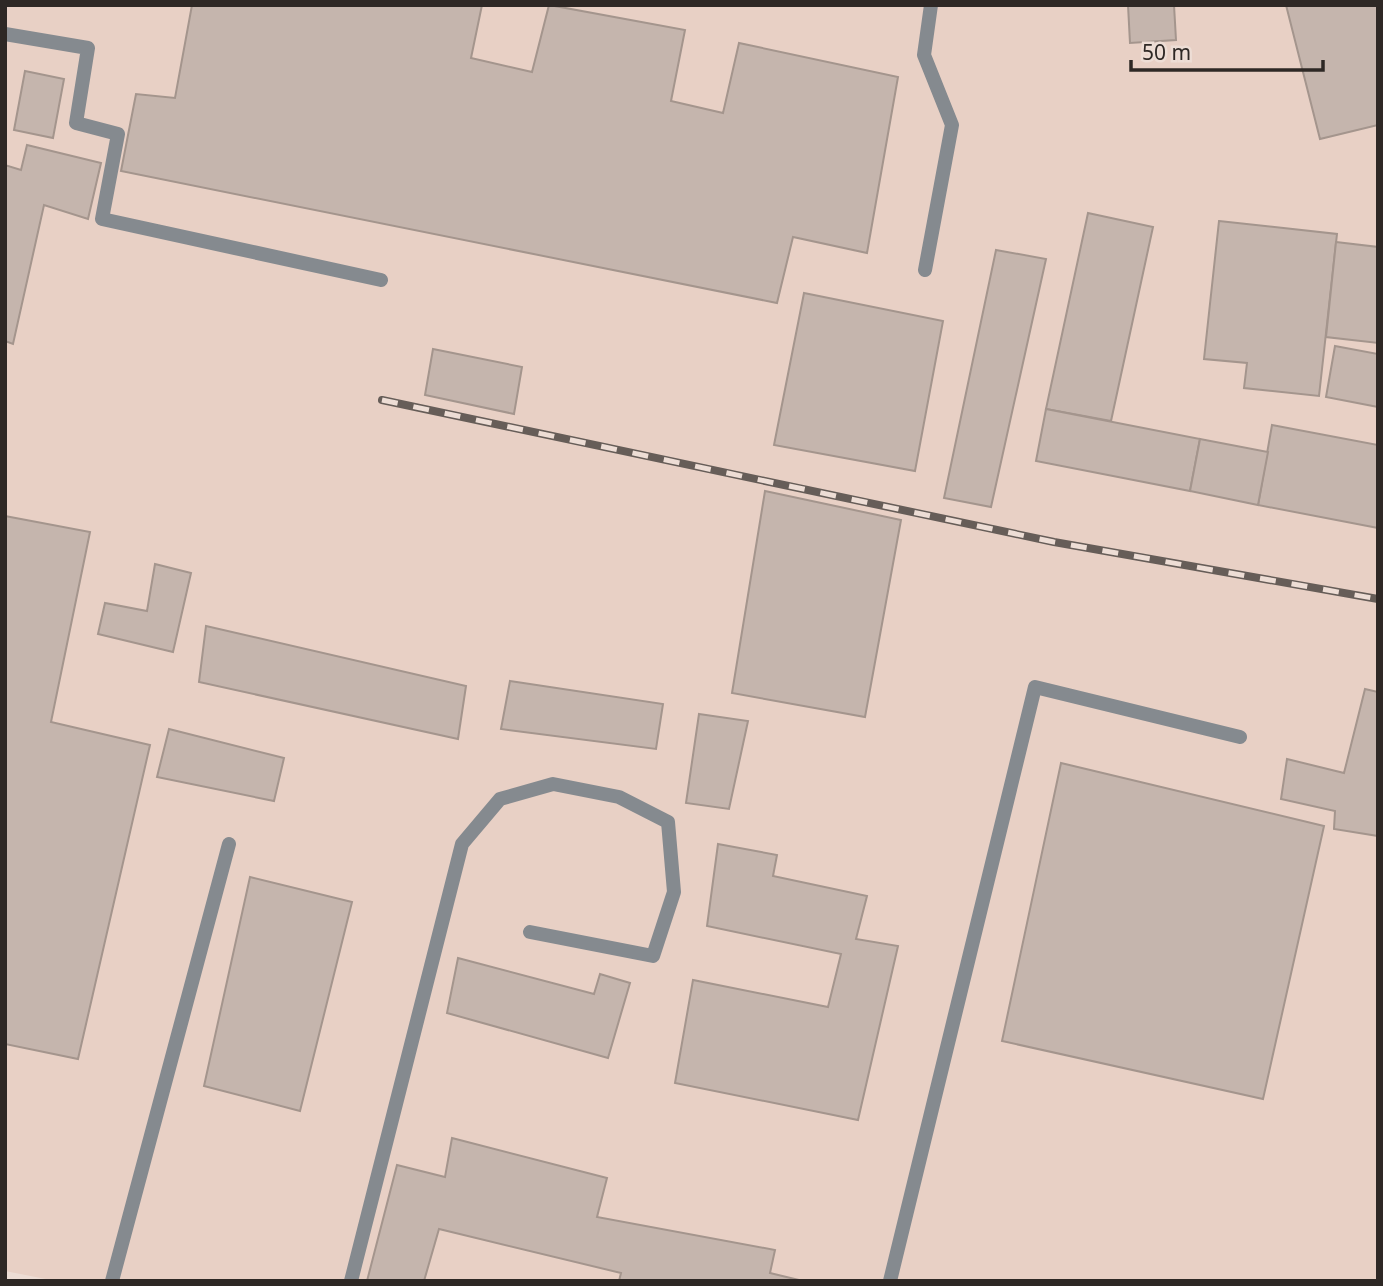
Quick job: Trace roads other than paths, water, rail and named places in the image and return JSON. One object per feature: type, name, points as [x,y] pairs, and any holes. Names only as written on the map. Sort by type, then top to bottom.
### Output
[{"type":"lane","points":[[925,270],[952,125],[924,55],[931,5]]},
{"type":"lane","points":[[5,34],[88,48],[76,123],[118,134],[102,219],[381,280]]},
{"type":"lane","points":[[890,1281],[1035,687],[1240,737]]},
{"type":"lane","points":[[351,1281],[462,844],[500,799],[553,784],[619,797],[668,822],[674,892],[653,956],[530,932]]},
{"type":"lane","points":[[112,1281],[229,844]]},
{"type":"railway","points":[[382,400],[1054,542],[1378,599]]}]
